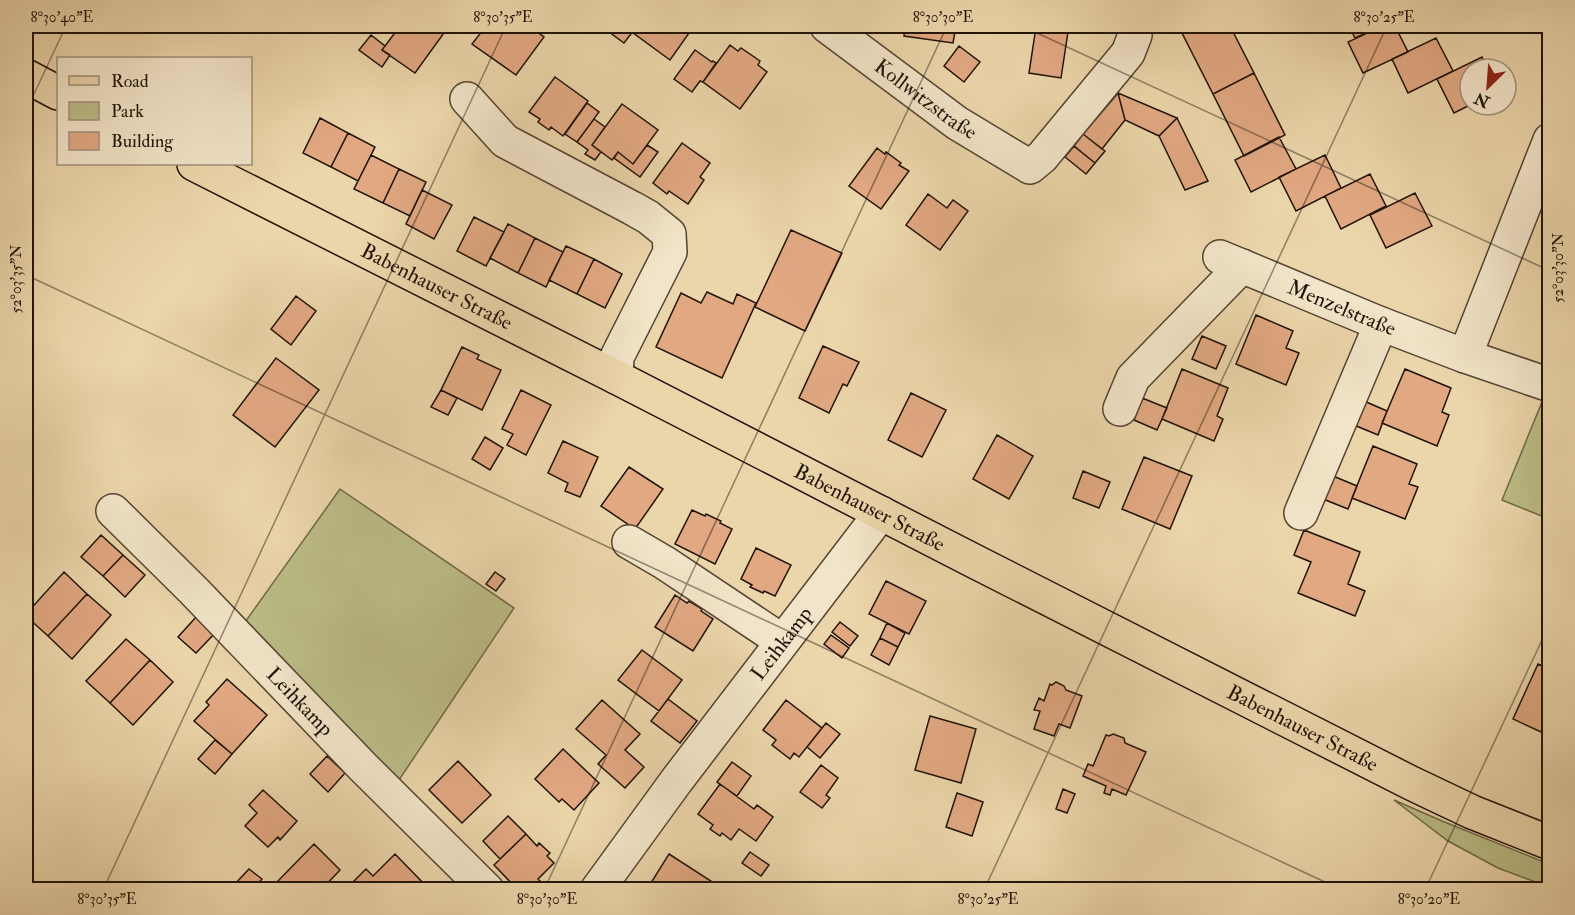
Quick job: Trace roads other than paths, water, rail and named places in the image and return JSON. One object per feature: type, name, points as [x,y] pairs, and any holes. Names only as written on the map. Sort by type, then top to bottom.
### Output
[{"type":"main road","points":[[26,76],[57,92]]},
{"type":"main road","name":"Babenhauser Straße","points":[[196,165],[1411,783],[1472,812],[1550,843]]},
{"type":"street","name":"Kollwitzstraße","points":[[827,26],[941,112],[1030,167],[1042,157],[1128,54],[1135,35],[1133,26]]},
{"type":"street","points":[[467,99],[505,141],[648,217],[669,234],[670,252],[617,357],[616,377]]},
{"type":"street","points":[[1465,356],[1550,140]]},
{"type":"street","name":"Menzelstraße","points":[[1120,409],[1133,378],[1231,261],[1380,324],[1550,385]]},
{"type":"street","points":[[1301,513],[1380,324]]},
{"type":"street","name":"Leihkamp","points":[[113,511],[363,767],[487,890]]},
{"type":"street","name":"Leihkamp","points":[[597,890],[677,780],[881,513]]},
{"type":"street","points":[[629,542],[665,563],[782,641]]}]
